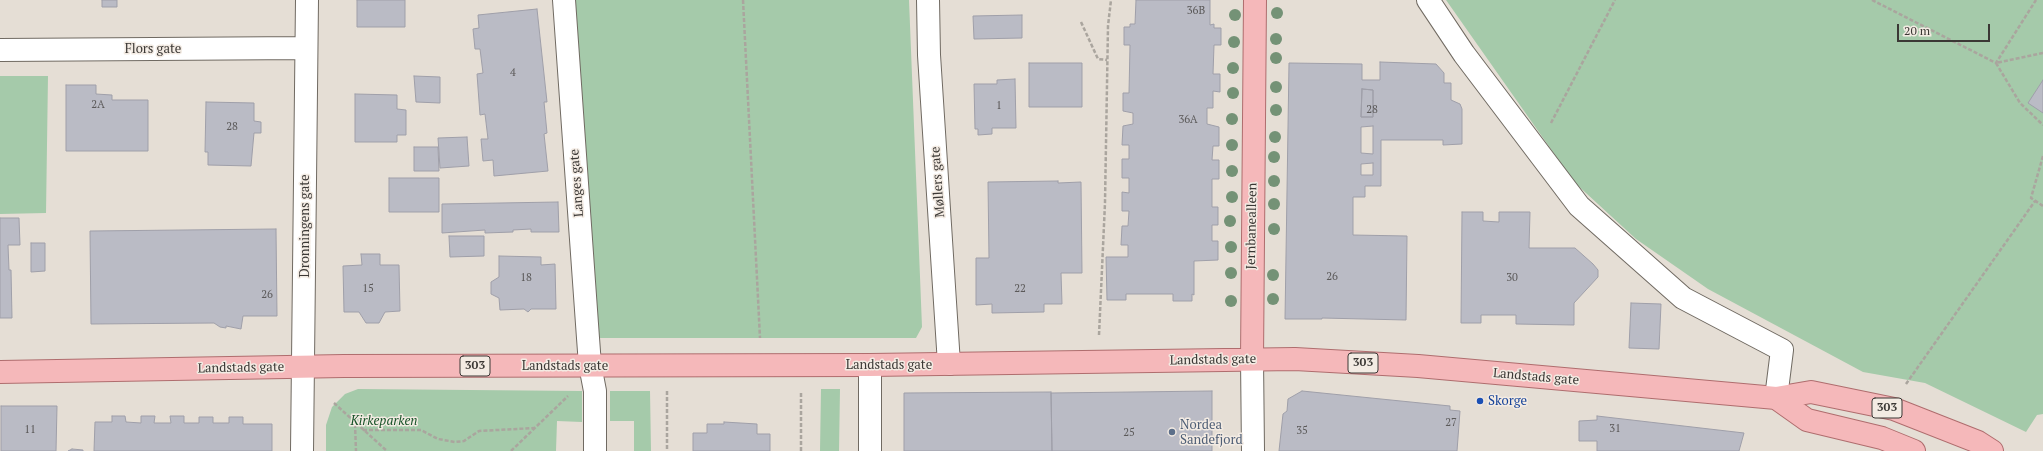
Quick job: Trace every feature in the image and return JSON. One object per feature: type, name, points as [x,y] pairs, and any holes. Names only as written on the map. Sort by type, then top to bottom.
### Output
[{"type":"main road","name":"Jernbanealleen","points":[[1252,359],[1255,0]]},
{"type":"main road","name":"Landstads gate","points":[[0,372],[304,367],[870,365],[1295,359],[1418,366],[1776,398],[1811,392],[1894,409],[1978,442],[1992,451]]},
{"type":"main road","name":"303","points":[[1776,398],[1807,420],[1882,438],[1914,451]]},
{"type":"street","name":"Dronningens gate","points":[[302,451],[307,0]]},
{"type":"street","name":"Langes gate","points":[[564,0],[590,366],[595,391],[595,451]]},
{"type":"street","name":"Møllers gate","points":[[928,0],[929,55],[949,364]]},
{"type":"street","points":[[1428,0],[1464,54],[1579,206],[1683,298],[1782,350],[1776,398]]},
{"type":"street","name":"Flors gate","points":[[0,50],[306,48]]},
{"type":"street","name":"Jernbanealleen","points":[[1252,359],[1252,451]]},
{"type":"street","points":[[870,365],[870,451]]},
{"type":"path","points":[[743,0],[760,339]]},
{"type":"path","points":[[1098,337],[1105,203],[1108,26],[1111,0]]},
{"type":"path","points":[[1537,150],[1615,0]]},
{"type":"path","points":[[1872,0],[1996,63],[2020,103],[2043,125]]},
{"type":"path","points":[[1996,63],[2036,0]]},
{"type":"path","points":[[1081,22],[1098,59],[1107,60]]},
{"type":"path","points":[[1996,63],[2043,53]]},
{"type":"path","points":[[2043,156],[2031,198],[2043,206]]},
{"type":"path","points":[[1906,385],[2034,201]]},
{"type":"path","points":[[801,389],[801,451]]},
{"type":"path","points":[[667,391],[667,451]]},
{"type":"path","points":[[511,451],[573,392]]},
{"type":"path","points":[[334,403],[387,451]]},
{"type":"path","points":[[355,423],[356,451]]},
{"type":"path","points":[[363,430],[421,430],[438,439],[455,442],[464,441],[479,431],[535,428]]},
{"type":"green space","points":[[564,0],[909,0],[922,327],[916,338],[588,338]]},
{"type":"green space","points":[[1446,0],[2043,0],[2043,414],[2037,415],[2026,432],[1925,383],[1863,372],[1708,289],[1636,239],[1574,182]]},
{"type":"green space","points":[[0,76],[48,76],[46,213],[0,214]]},
{"type":"green space","name":"Kirkeparken","points":[[358,389],[582,391],[582,422],[557,421],[556,451],[326,451],[326,425],[332,407],[345,394]]},
{"type":"green space","points":[[821,389],[840,389],[839,451],[820,451]]},
{"type":"green space","points":[[610,391],[650,391],[651,451],[634,451],[634,421],[610,421]]},
{"type":"building","points":[[102,0],[117,0],[117,7],[102,7]]},
{"type":"building","points":[[357,0],[405,0],[405,27],[357,27]]},
{"type":"building","points":[[1136,0],[1210,0],[1210,25],[1214,24],[1214,28],[1221,28],[1221,45],[1214,45],[1213,74],[1220,74],[1220,92],[1213,91],[1213,108],[1207,108],[1207,124],[1219,127],[1219,146],[1213,146],[1212,160],[1219,160],[1219,179],[1212,179],[1212,207],[1218,207],[1218,225],[1212,225],[1212,241],[1218,241],[1218,260],[1194,261],[1194,295],[1192,294],[1192,301],[1173,301],[1173,294],[1126,294],[1126,300],[1107,300],[1106,257],[1128,257],[1128,245],[1121,245],[1122,226],[1128,226],[1129,211],[1122,211],[1122,192],[1129,193],[1129,178],[1122,178],[1122,159],[1129,159],[1129,145],[1122,145],[1123,126],[1133,124],[1133,113],[1123,111],[1123,93],[1129,93],[1130,45],[1124,45],[1124,27],[1130,27],[1130,24],[1135,24]]},
{"type":"building","points":[[537,9],[547,102],[544,102],[547,133],[544,134],[548,171],[494,176],[493,160],[483,161],[481,139],[488,139],[485,114],[480,115],[477,74],[483,73],[480,49],[475,49],[473,29],[479,28],[478,15]]},
{"type":"building","points":[[1022,15],[1022,38],[974,39],[973,16]]},
{"type":"building","points":[[1380,62],[1436,64],[1444,73],[1444,83],[1451,83],[1451,100],[1460,104],[1462,109],[1462,144],[1443,145],[1443,140],[1381,140],[1381,186],[1365,186],[1365,197],[1353,197],[1353,235],[1407,236],[1406,320],[1322,318],[1285,319],[1289,63],[1362,64],[1362,80],[1380,80]],"holes":[[[1362,89],[1373,90],[1373,117],[1361,117]],[[1373,126],[1373,154],[1361,153],[1361,127]],[[1373,163],[1373,175],[1361,175],[1361,164]]]},
{"type":"building","points":[[1029,63],[1082,63],[1082,107],[1029,107]]},
{"type":"building","points":[[414,76],[440,77],[440,103],[416,102]]},
{"type":"building","points":[[1015,79],[1016,128],[992,128],[992,134],[978,135],[978,129],[975,129],[974,84],[997,84],[997,80]]},
{"type":"building","points":[[2043,80],[2043,113],[2028,103]]},
{"type":"building","points":[[66,85],[96,85],[96,94],[112,95],[112,100],[148,100],[148,151],[66,151]]},
{"type":"building","points":[[1362,89],[1373,90],[1373,117],[1361,117]]},
{"type":"building","points":[[355,94],[397,95],[397,109],[406,110],[406,135],[397,135],[397,142],[355,142]]},
{"type":"building","points":[[206,102],[254,103],[254,121],[261,122],[261,133],[254,133],[251,166],[208,165],[208,152],[205,152]]},
{"type":"building","points":[[467,137],[469,166],[440,168],[438,138]]},
{"type":"building","points":[[414,147],[438,147],[439,171],[414,171]]},
{"type":"building","points":[[389,178],[439,178],[439,212],[389,212]]},
{"type":"building","points":[[1058,181],[1058,183],[1081,182],[1082,273],[1061,273],[1062,304],[1044,304],[1044,312],[992,313],[992,304],[976,305],[976,258],[989,258],[988,182]]},
{"type":"building","points":[[558,202],[559,232],[531,232],[531,229],[513,230],[513,232],[485,233],[485,230],[442,233],[442,204]]},
{"type":"building","points":[[1462,212],[1483,212],[1483,221],[1499,222],[1499,212],[1530,212],[1529,248],[1575,248],[1593,264],[1598,270],[1598,277],[1574,303],[1574,325],[1516,324],[1516,315],[1481,315],[1481,323],[1461,323]]},
{"type":"building","points":[[0,218],[19,218],[20,245],[8,245],[9,270],[11,270],[12,318],[0,318]]},
{"type":"building","points":[[276,229],[277,316],[243,316],[241,329],[226,326],[226,328],[220,327],[214,323],[91,324],[90,231]]},
{"type":"building","points":[[449,236],[484,236],[484,256],[450,257]]},
{"type":"building","points":[[31,243],[45,243],[45,271],[31,272]]},
{"type":"building","points":[[361,254],[380,254],[380,265],[399,265],[400,311],[385,312],[379,323],[366,323],[359,312],[344,312],[343,266],[362,265]]},
{"type":"building","points":[[499,256],[541,257],[541,265],[555,264],[556,309],[531,309],[528,312],[524,309],[500,310],[499,298],[491,294],[491,282],[499,277]]},
{"type":"building","points":[[1631,303],[1661,304],[1659,349],[1629,348]]},
{"type":"building","points":[[1212,391],[1212,451],[1052,451],[1051,393]]},
{"type":"building","points":[[1302,391],[1450,406],[1450,410],[1460,411],[1457,451],[1279,451],[1283,414],[1287,411],[1288,399]]},
{"type":"building","points":[[1051,392],[1052,451],[904,451],[904,393]]},
{"type":"building","points":[[1,406],[57,406],[56,451],[1,451]]},
{"type":"building","points":[[112,416],[125,416],[126,422],[141,423],[141,416],[155,416],[154,423],[171,423],[170,416],[184,416],[184,423],[199,423],[199,417],[213,417],[213,423],[229,423],[229,417],[243,417],[243,424],[272,424],[272,451],[94,451],[95,422],[112,422]]},
{"type":"building","points":[[1597,416],[1744,433],[1739,451],[1597,451],[1597,441],[1579,441],[1579,421],[1597,420]]},
{"type":"building","points":[[724,422],[757,424],[757,434],[770,434],[770,451],[693,451],[693,433],[707,433],[707,424],[724,424]]},
{"type":"building","points":[[72,449],[83,450],[83,451],[68,451]]},
{"type":"place","name":"Skorge","points":[[1480,401]]},
{"type":"place","name":"Nordea Sandefjord","points":[[1172,432]]}]
